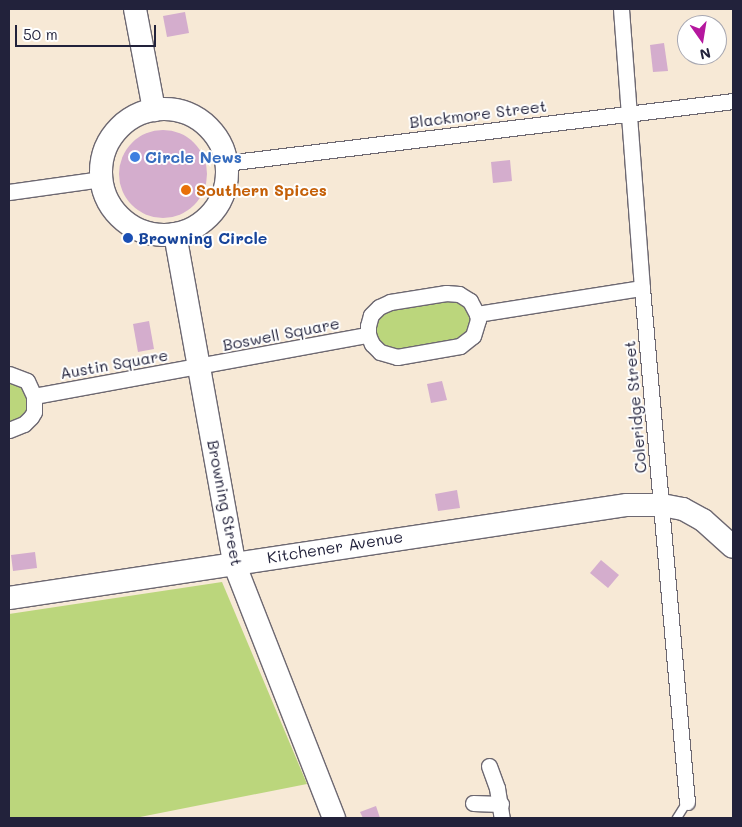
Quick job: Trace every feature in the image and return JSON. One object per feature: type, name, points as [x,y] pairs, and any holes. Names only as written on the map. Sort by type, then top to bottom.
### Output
[{"type":"street","points":[[135,9],[154,110]]},
{"type":"street","name":"Coleridge Street","points":[[621,9],[642,288],[687,802]]},
{"type":"street","name":"Blackmore Street","points":[[226,163],[733,101]]},
{"type":"street","points":[[162,109],[189,114],[207,126],[218,140],[226,163],[225,190],[211,215],[195,227],[162,236],[140,231],[128,224],[112,207],[103,187],[102,179],[104,154],[115,133],[128,120],[154,110],[162,109]]},
{"type":"street","points":[[9,192],[102,179]]},
{"type":"street","name":"Browning Street","points":[[175,234],[234,563],[334,818]]},
{"type":"street","points":[[477,314],[642,288]]},
{"type":"street","points":[[446,293],[459,294],[470,301],[477,314],[476,330],[467,342],[460,346],[397,357],[388,356],[380,352],[372,344],[368,335],[368,326],[372,316],[379,307],[390,302],[446,293]]},
{"type":"street","name":"Boswell Square","points":[[199,367],[368,335]]},
{"type":"street","name":"Austin Square","points":[[34,396],[199,367]]},
{"type":"street","points":[[9,374],[16,375],[27,381],[34,396],[34,412],[30,418],[24,424],[9,430]]},
{"type":"street","name":"Kitchener Avenue","points":[[9,598],[627,505],[662,505],[683,509],[703,520],[733,547]]},
{"type":"street","points":[[473,803],[501,811],[490,766]]},
{"type":"lane","points":[[677,818],[687,802]]},
{"type":"green space","points":[[446,299],[457,301],[465,306],[469,312],[471,320],[470,329],[463,338],[397,351],[383,348],[374,334],[377,319],[382,313],[391,309]]},
{"type":"green space","points":[[9,379],[14,380],[28,392],[26,415],[9,425]]},
{"type":"green space","points":[[222,582],[307,784],[135,818],[9,818],[9,614]]},
{"type":"building","points":[[185,12],[189,33],[167,37],[163,16]]},
{"type":"building","points":[[664,43],[668,71],[653,72],[650,45]]},
{"type":"building","points":[[163,130],[180,133],[194,143],[204,157],[207,174],[204,191],[194,205],[180,215],[163,218],[146,215],[132,205],[122,191],[119,174],[122,157],[132,143],[146,133]]},
{"type":"building","points":[[510,160],[512,181],[493,183],[491,162]]},
{"type":"building","points":[[149,321],[154,349],[138,352],[133,324]]},
{"type":"building","points":[[442,381],[447,400],[431,403],[427,384]]},
{"type":"building","points":[[457,490],[460,508],[438,511],[435,494]]},
{"type":"building","points":[[35,552],[37,568],[13,571],[11,555]]},
{"type":"building","points":[[601,560],[619,575],[608,588],[590,573]]},
{"type":"building","points":[[376,806],[380,818],[363,818],[360,812]]},
{"type":"place","name":"Circle News","points":[[135,157]]},
{"type":"place","name":"Southern Spices","points":[[186,190]]},
{"type":"place","name":"Browning Circle","points":[[128,238]]}]
